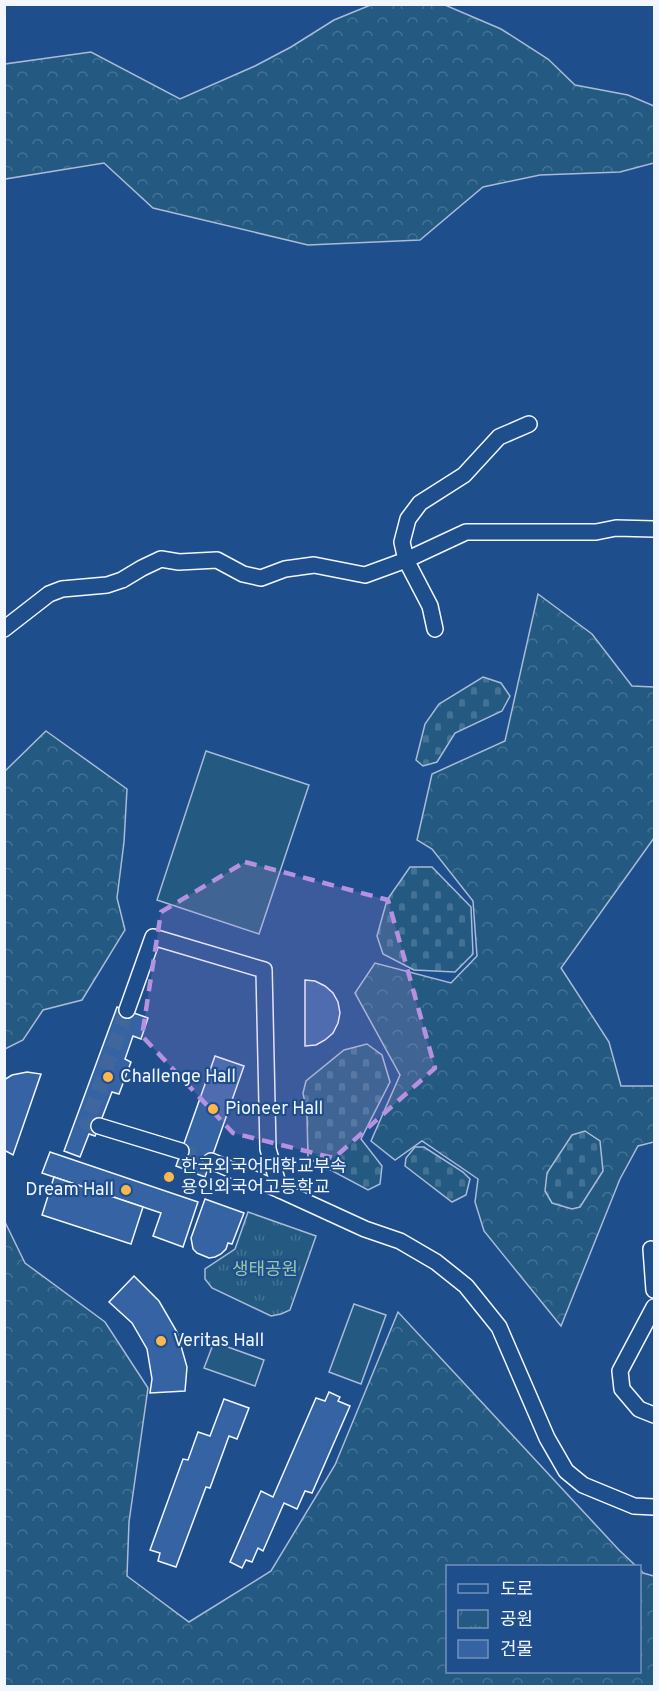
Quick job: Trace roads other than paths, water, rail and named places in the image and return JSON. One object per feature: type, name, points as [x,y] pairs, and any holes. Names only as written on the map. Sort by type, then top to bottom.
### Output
[{"type":"street","points":[[435,629],[430,606],[406,560],[402,542],[408,519],[420,503],[464,475],[499,437],[529,423]]},
{"type":"street","points":[[4,628],[49,594],[63,588],[107,585],[122,580],[161,559],[179,562],[217,560],[243,574],[261,578],[285,569],[314,565],[365,575],[406,560],[466,532],[596,532],[616,528],[654,529]]},
{"type":"street","points":[[127,1010],[153,937],[264,970],[268,1149],[280,1190]]},
{"type":"street","points":[[99,1126],[181,1151]]},
{"type":"street","points":[[211,1161],[365,1229],[400,1241],[436,1262],[466,1286],[499,1327],[547,1438],[566,1471],[583,1485],[634,1506],[654,1507]]},
{"type":"street","points":[[651,1249],[654,1290]]},
{"type":"street","points":[[654,1307],[620,1371],[622,1389],[639,1409],[654,1415]]},
{"type":"street","points":[[639,1409],[654,1403]]},
{"type":"tunnel","points":[[99,1126],[87,1123],[127,1010]]},
{"type":"tunnel","points":[[181,1151],[211,1161]]},
{"type":"place","name":"Challenge Hall","points":[[108,1077]]},
{"type":"place","name":"Pioneer Hall","points":[[213,1109]]},
{"type":"place","name":"한국외국어대학교부속 용인외국어고등학교","points":[[169,1177]]},
{"type":"place","name":"Dream Hall","points":[[126,1190]]},
{"type":"place","name":"Veritas Hall","points":[[161,1341]]},
{"type":"park label","name":"생태공원","points":[[265,1270]]}]
